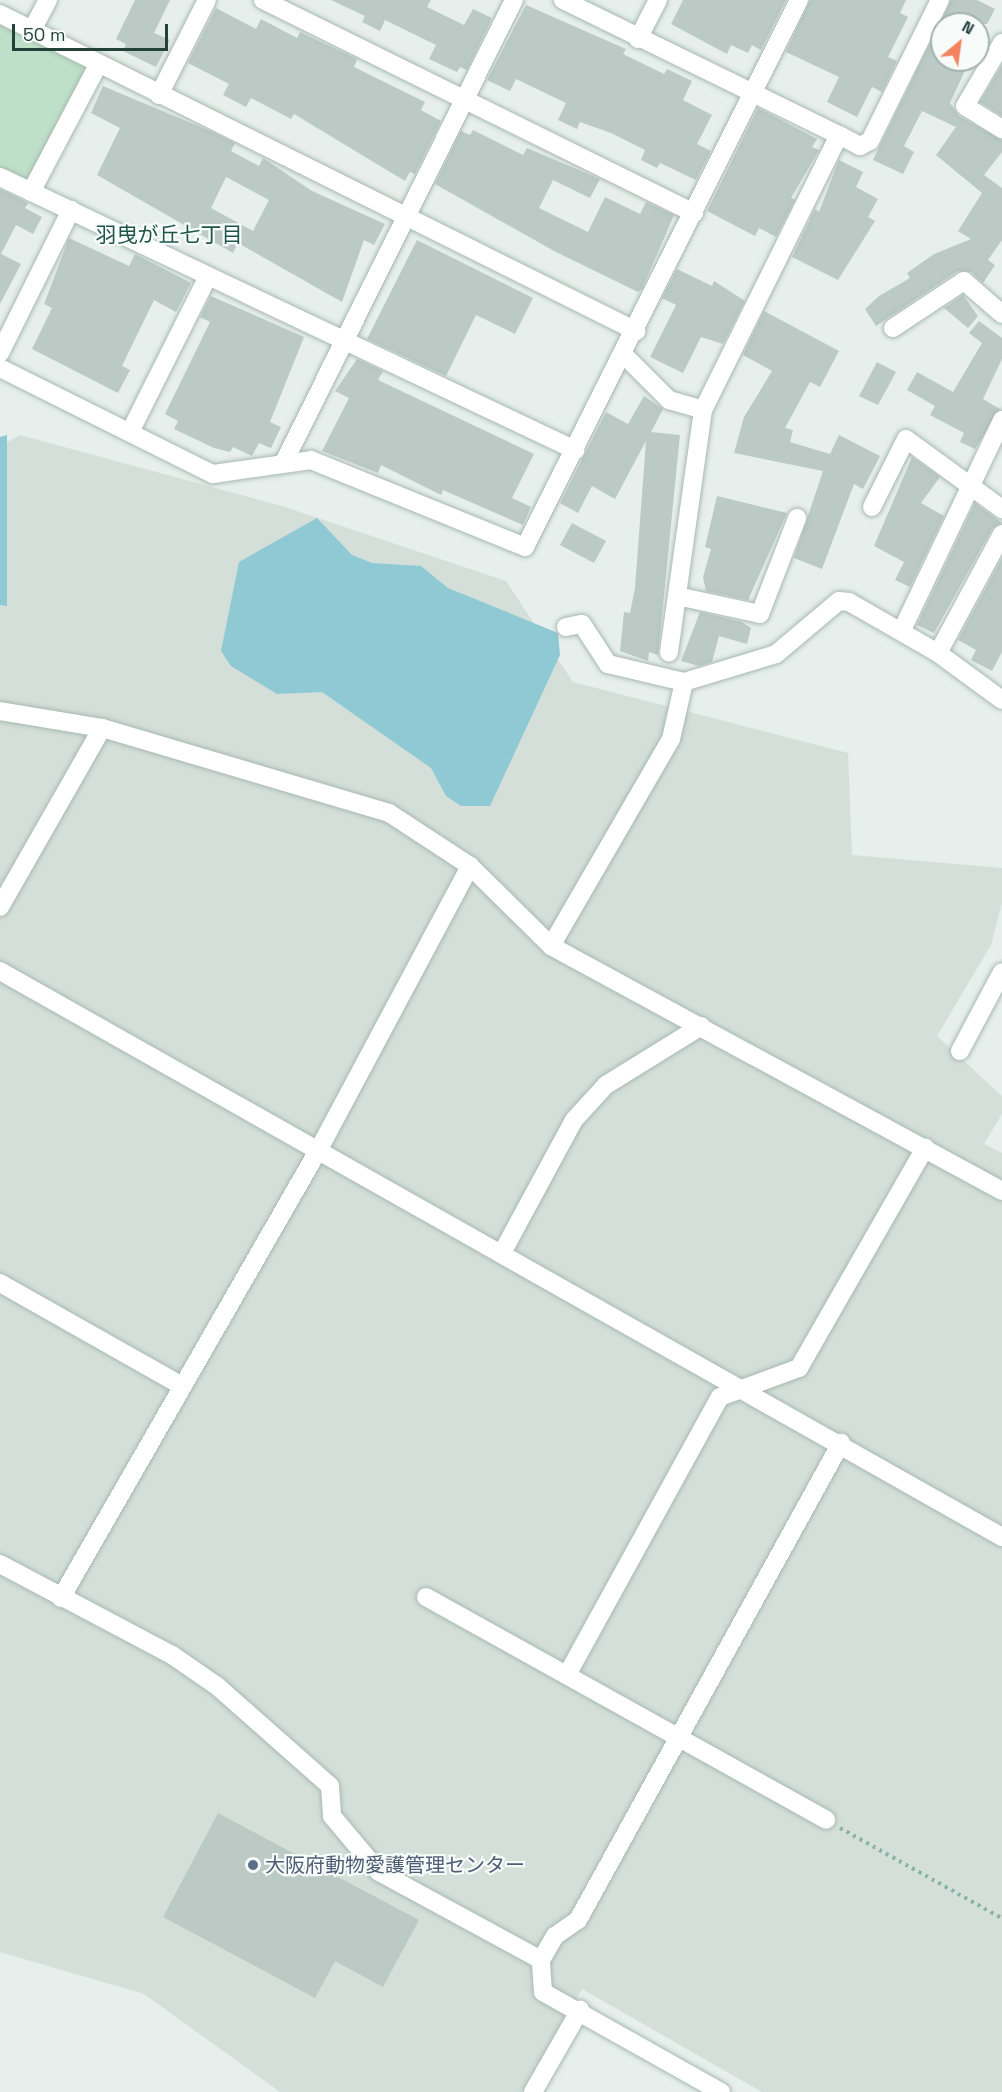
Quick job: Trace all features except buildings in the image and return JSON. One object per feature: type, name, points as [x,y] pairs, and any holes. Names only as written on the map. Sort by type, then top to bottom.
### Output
[{"type":"street","points":[[32,30],[48,0]]},
{"type":"street","points":[[159,95],[207,0]]},
{"type":"street","points":[[263,0],[694,213]]},
{"type":"street","points":[[284,462],[408,218],[514,0]]},
{"type":"street","points":[[563,0],[638,39],[753,92],[860,146],[870,141],[940,0]]},
{"type":"street","points":[[638,39],[658,0]]},
{"type":"street","points":[[0,368],[213,474],[284,462],[311,460],[525,547],[624,355],[799,0]]},
{"type":"street","points":[[0,14],[98,65],[636,331]]},
{"type":"street","points":[[1002,43],[965,106],[1002,129]]},
{"type":"street","points":[[32,192],[98,65]]},
{"type":"street","points":[[669,653],[703,410],[839,135]]},
{"type":"street","points":[[0,177],[207,278],[575,450]]},
{"type":"street","points":[[0,353],[6,327],[71,210]]},
{"type":"street","points":[[130,432],[207,278]]},
{"type":"street","points":[[893,328],[964,281],[1002,314]]},
{"type":"street","points":[[624,355],[669,400],[703,410]]},
{"type":"street","points":[[902,630],[974,487],[1002,420]]},
{"type":"street","points":[[873,507],[906,439],[1002,509]]},
{"type":"street","points":[[677,596],[760,614],[797,518]]},
{"type":"street","points":[[938,653],[1002,534]]},
{"type":"street","points":[[567,627],[582,624],[608,664],[684,682],[776,654],[839,601],[902,630],[1000,694]]},
{"type":"street","points":[[551,946],[671,739],[684,682]]},
{"type":"street","points":[[0,711],[102,728],[389,813],[470,866],[551,946],[1002,1191]]},
{"type":"street","points":[[0,907],[102,728]]},
{"type":"street","points":[[61,1598],[319,1149],[470,866]]},
{"type":"street","points":[[0,971],[740,1386],[1002,1537]]},
{"type":"street","points":[[960,1051],[1002,972]]},
{"type":"street","points":[[502,1253],[574,1120],[606,1085],[701,1026]]},
{"type":"street","points":[[567,1675],[720,1397],[740,1386],[799,1368],[925,1148]]},
{"type":"street","points":[[0,1283],[182,1386]]},
{"type":"street","points":[[721,2092],[580,2010],[543,1992],[541,1960],[555,1936],[578,1920],[676,1736],[840,1443]]},
{"type":"street","points":[[0,1564],[172,1655],[218,1686],[330,1786],[332,1816],[380,1872],[541,1960]]},
{"type":"street","points":[[426,1597],[826,1820]]},
{"type":"street","points":[[533,2092],[580,2010]]},
{"type":"path","points":[[826,1820],[1002,1918]]},
{"type":"shaded area","points":[[20,435],[285,507],[506,581],[573,682],[848,753],[852,855],[1002,868],[1002,903],[991,945],[937,1036],[1002,1096],[1002,1114],[984,1144],[1002,1153],[1002,2092],[762,2092],[582,1989],[522,2092],[280,2092],[144,1994],[0,1952],[0,446]]},
{"type":"green space","points":[[0,16],[91,66],[30,185],[0,171]]},
{"type":"water","points":[[7,435],[7,606],[0,605],[0,437]]},
{"type":"water","points":[[317,518],[352,555],[372,563],[421,566],[448,588],[558,633],[560,655],[490,806],[461,806],[446,796],[431,768],[322,692],[277,694],[231,666],[221,651],[239,562]]},
{"type":"place","name":"大阪府動物愛護管理センター","points":[[253,1865]]},
{"type":"district","name":"羽曳が丘七丁目","points":[[169,235]]}]
